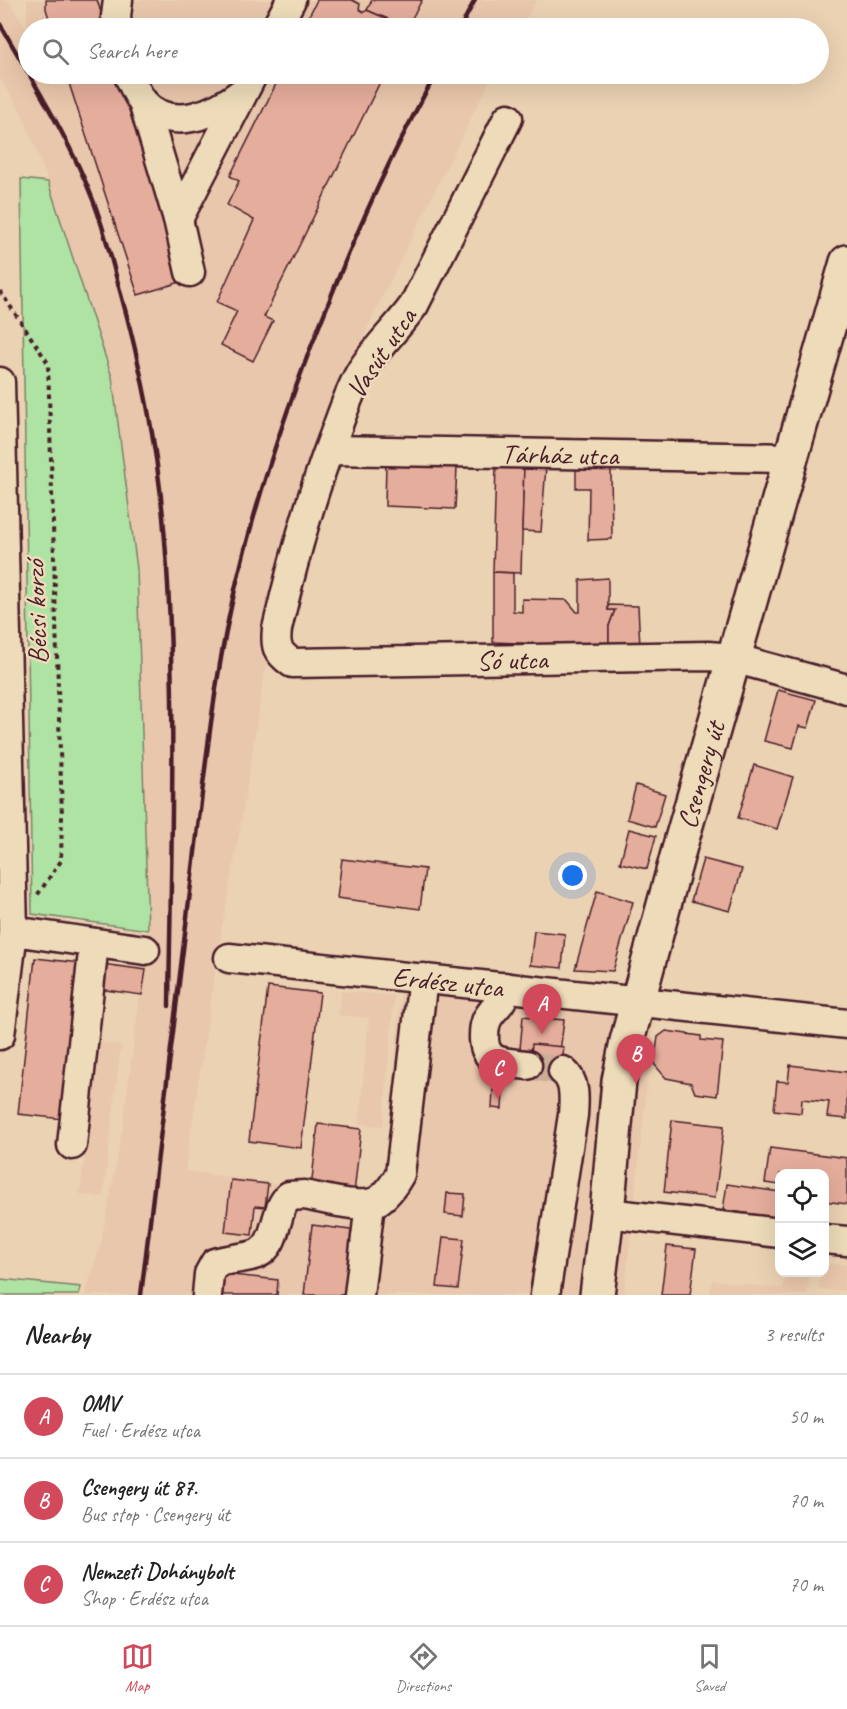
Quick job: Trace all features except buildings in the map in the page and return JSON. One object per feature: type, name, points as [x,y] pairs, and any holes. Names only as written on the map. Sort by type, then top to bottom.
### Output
[{"type":"main road","name":"Csengery út","points":[[597,1295],[619,1081],[637,1001],[847,261]]},
{"type":"street","points":[[116,18],[118,0]]},
{"type":"street","points":[[133,84],[143,102],[178,219],[190,272]]},
{"type":"street","points":[[143,102],[159,116],[183,119],[209,113],[231,101],[247,84]]},
{"type":"street","points":[[178,219],[247,84]]},
{"type":"street","name":"Vasút utca","points":[[292,663],[281,655],[276,642],[277,629],[301,530],[348,398],[360,374],[374,354],[414,305],[508,118]]},
{"type":"street","points":[[0,382],[13,931],[0,1035]]},
{"type":"street","name":"Tárház utca","points":[[329,450],[791,458]]},
{"type":"street","name":"Só utca","points":[[292,663],[708,656],[734,658],[847,689]]},
{"type":"street","points":[[13,931],[145,950]]},
{"type":"street","points":[[72,1145],[94,943]]},
{"type":"street","name":"Erdész utca","points":[[229,958],[847,1024]]},
{"type":"street","points":[[207,1295],[209,1274],[215,1263],[260,1253],[267,1246],[282,1205],[289,1196],[300,1195],[370,1204],[379,1200],[393,1185],[400,1174],[423,978]]},
{"type":"street","points":[[505,987],[501,1002],[485,1023],[485,1049],[488,1055],[495,1060],[527,1065]]},
{"type":"street","points":[[545,1295],[573,1115],[573,1087],[570,1078],[563,1071]]},
{"type":"street","points":[[359,1295],[370,1204]]},
{"type":"street","points":[[607,1213],[775,1232]]},
{"type":"street","points":[[829,1239],[847,1241]]},
{"type":"path","name":"Bécsi korzó","points":[[0,291],[48,363],[62,816],[61,861],[13,931]]},
{"type":"shaded area","points":[[0,0],[8,0],[20,18],[18,84],[488,84],[370,322],[321,447],[274,614],[241,824],[222,927],[185,1171],[358,1196],[371,1189],[380,1179],[387,1164],[401,987],[655,1013],[624,1295],[85,1295],[101,1243],[123,1126],[148,930],[137,569],[112,377],[48,181],[22,113],[0,79]]},
{"type":"shaded area","points":[[27,0],[537,0],[526,18],[27,18]]},
{"type":"shaded area","points":[[341,991],[394,996],[383,1126],[359,1124],[369,1018],[339,1015]]},
{"type":"shaded area","points":[[98,1042],[121,1045],[103,1197],[80,1194]]},
{"type":"shaded area","points":[[829,1264],[847,1265],[847,1291],[819,1289],[820,1277],[829,1277]]},
{"type":"shaded area","points":[[784,1277],[809,1277],[806,1295],[710,1295],[712,1280],[783,1289]]},
{"type":"green space","points":[[21,179],[48,182],[112,377],[137,569],[148,930],[32,914]]},
{"type":"green space","points":[[0,1279],[81,1287],[79,1295],[0,1295]]},
{"type":"tunnel","points":[[527,1065],[563,1071]]},
{"type":"railway","points":[[465,18],[475,0]]},
{"type":"railway","points":[[0,24],[18,55]]},
{"type":"railway","points":[[35,84],[62,132],[83,177],[104,232],[127,315],[152,430],[163,517],[171,639],[169,1006]]},
{"type":"railway","points":[[141,1295],[213,710],[224,641],[240,568],[273,453],[313,341],[378,187],[431,84]]},
{"type":"place","name":"OMV","points":[[542,1034]]},
{"type":"place","name":"Csengery út 87.","points":[[636,1084]]},
{"type":"place","name":"Nemzeti Dohánybolt","points":[[498,1099]]}]
